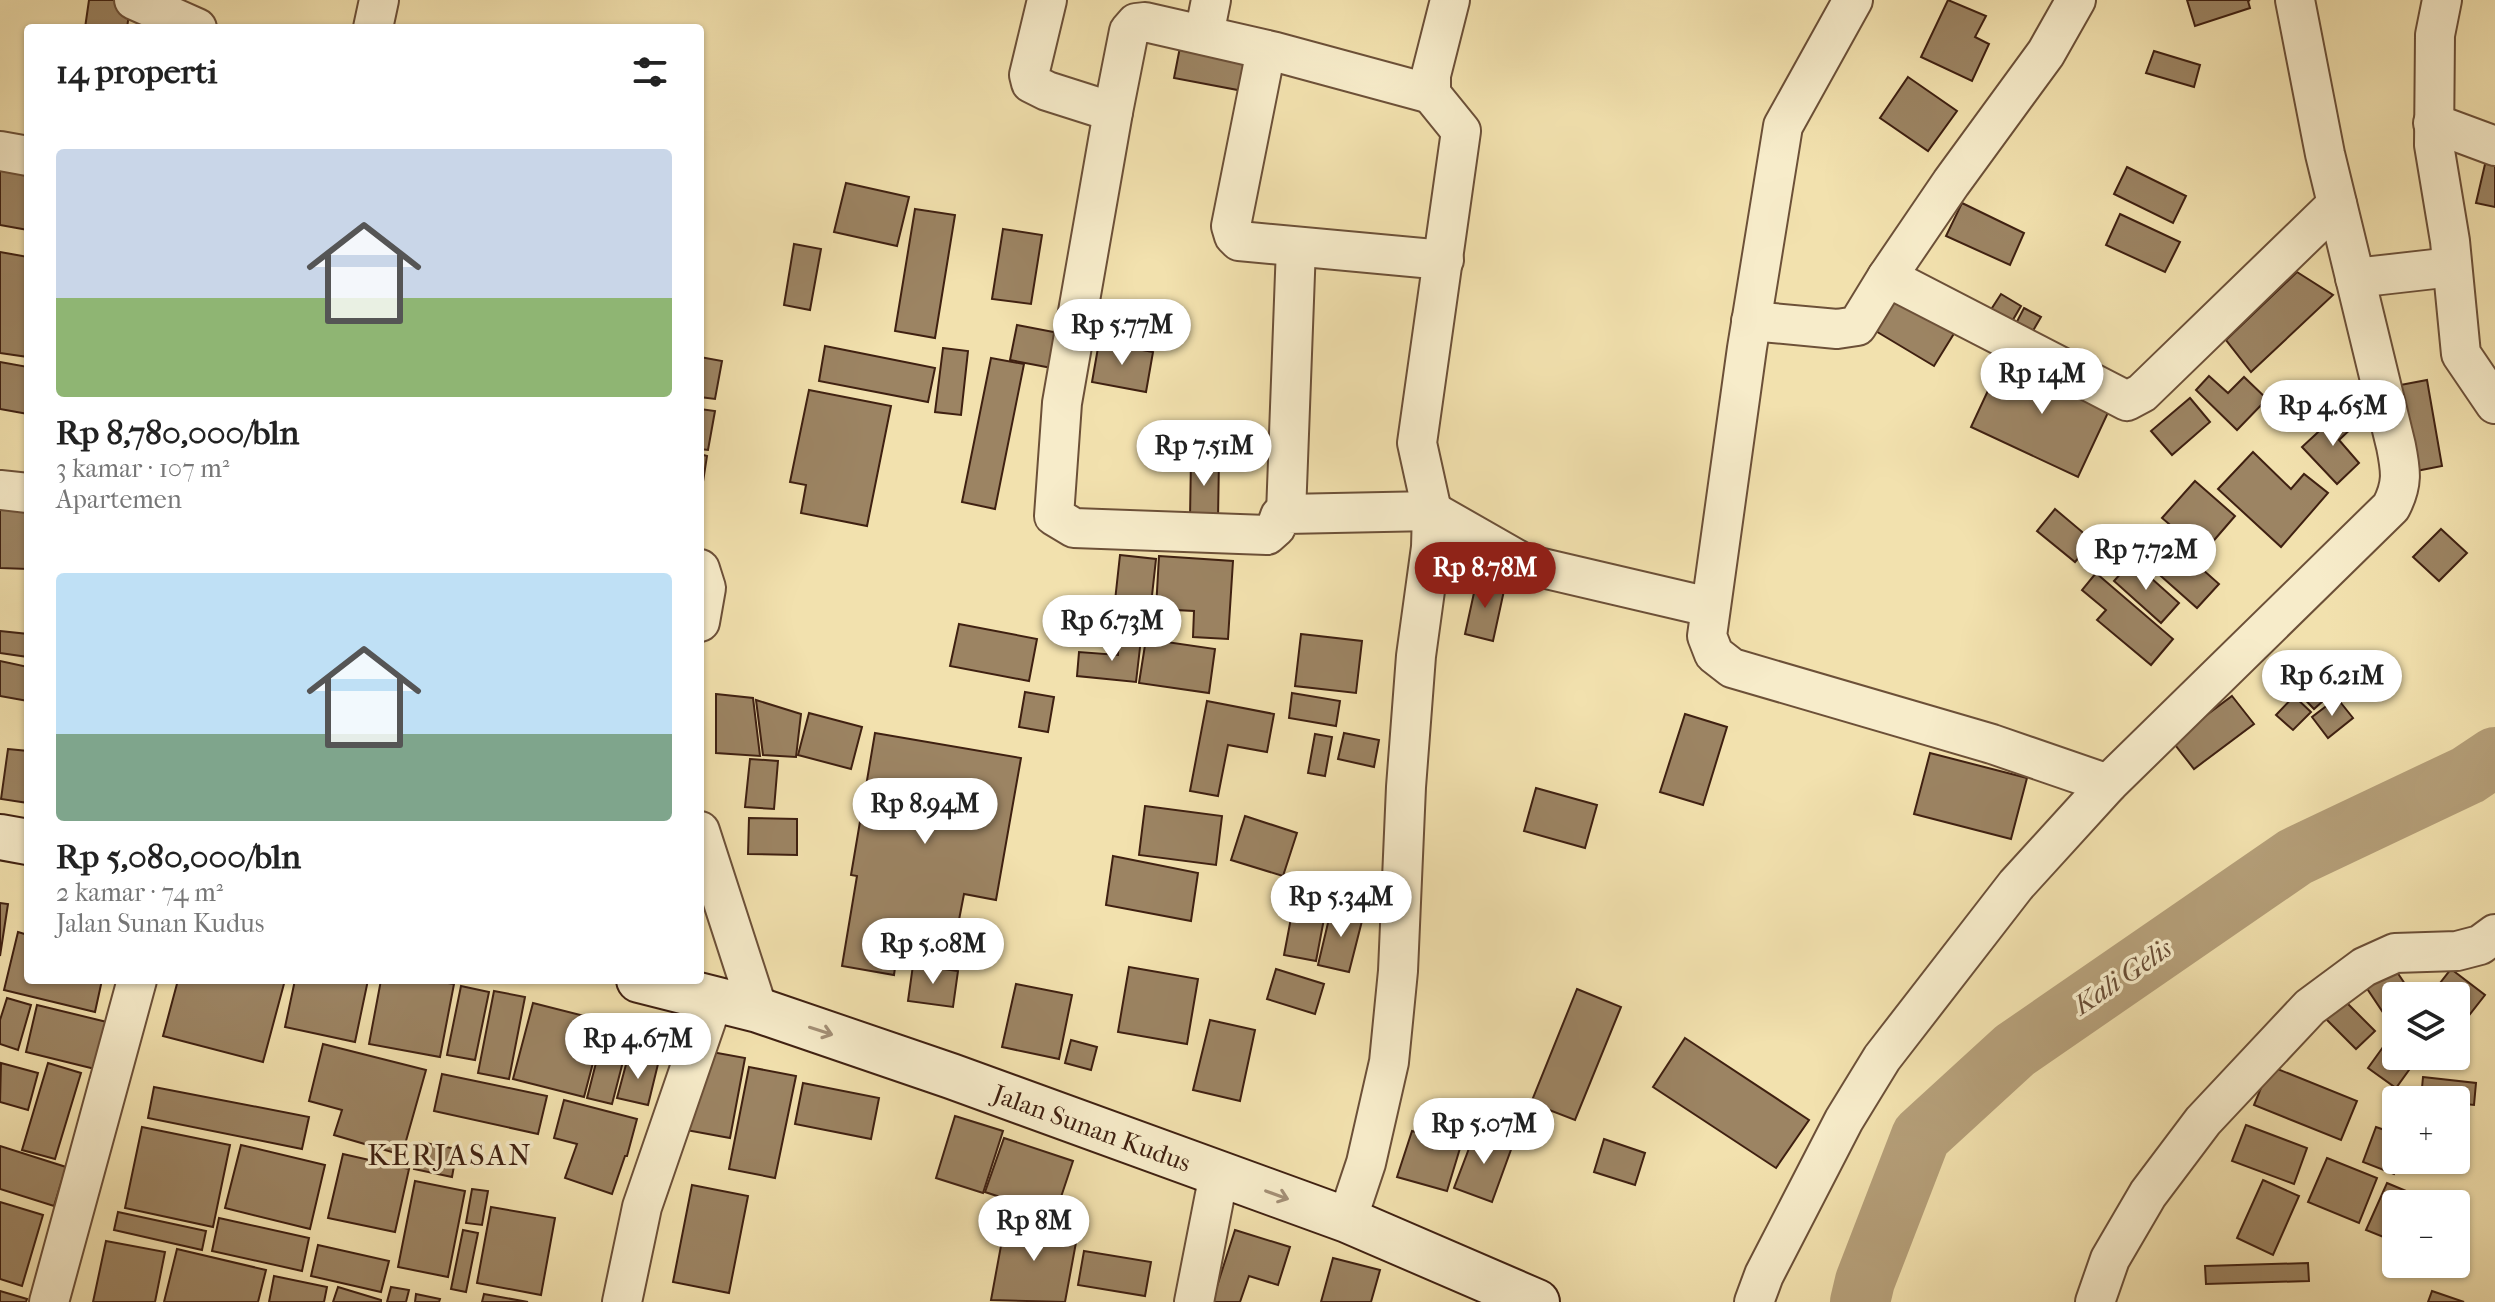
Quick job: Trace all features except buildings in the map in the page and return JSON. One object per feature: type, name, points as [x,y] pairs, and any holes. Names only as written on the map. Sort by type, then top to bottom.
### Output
[{"type":"main road","points":[[0,837],[24,841]]},
{"type":"main road","name":"Jalan Sunan Kudus","points":[[656,984],[758,1010],[951,1076],[1347,1220],[1537,1302]]},
{"type":"street","points":[[134,0],[188,24]]},
{"type":"street","points":[[374,24],[379,0]]},
{"type":"street","points":[[1047,0],[1029,75],[1031,83],[1113,112]]},
{"type":"street","points":[[1431,94],[1431,75],[1450,0]]},
{"type":"street","points":[[1853,0],[1783,126],[1751,321],[1707,636],[1714,654],[1732,668],[1992,744],[2108,784]]},
{"type":"street","points":[[1751,321],[1837,329],[1857,326],[1960,171],[2046,53],[2076,0]]},
{"type":"street","points":[[1754,1302],[1764,1275],[1830,1147],[1882,1058],[2016,885],[2108,784],[2391,507],[2400,490],[2396,446],[2358,278],[2325,154],[2295,0]]},
{"type":"street","points":[[2442,0],[2435,35],[2433,123],[2449,268],[2461,354],[2495,404]]},
{"type":"street","points":[[1347,1220],[1366,1163],[1389,1062],[1398,971],[1406,787],[1416,656],[1431,547],[1432,511],[1417,443],[1461,131],[1431,94],[1266,50],[1208,18],[1136,23],[1129,31],[1113,112],[1062,403],[1054,516],[1074,528],[1267,535],[1276,527],[1280,516],[1286,514],[1432,511],[1525,564],[1709,607]]},
{"type":"street","points":[[1266,50],[1231,226],[1234,236],[1239,241],[1444,260]]},
{"type":"street","points":[[2433,123],[2495,146]]},
{"type":"street","points":[[0,151],[24,155]]},
{"type":"street","points":[[1887,277],[2127,401],[2142,393],[2337,204]]},
{"type":"street","points":[[1286,514],[1296,247]]},
{"type":"street","points":[[2358,278],[2449,268]]},
{"type":"street","points":[[0,490],[24,493]]},
{"type":"street","points":[[704,843],[758,1010]]},
{"type":"street","points":[[2095,1302],[2110,1259],[2148,1194],[2203,1121],[2310,1007],[2364,967],[2395,953],[2457,951],[2480,945],[2495,934]]},
{"type":"street","points":[[49,1302],[136,984]]},
{"type":"street","points":[[622,1302],[642,1207],[714,998]]},
{"type":"street","points":[[1194,1302],[1219,1174]]},
{"type":"waterway","name":"Kali Gelis","points":[[1860,1302],[1865,1281],[1921,1136],[2015,1050],[2295,857],[2468,775],[2495,757]]},
{"type":"district","name":"KERJASAN","points":[[450,1155]]}]
